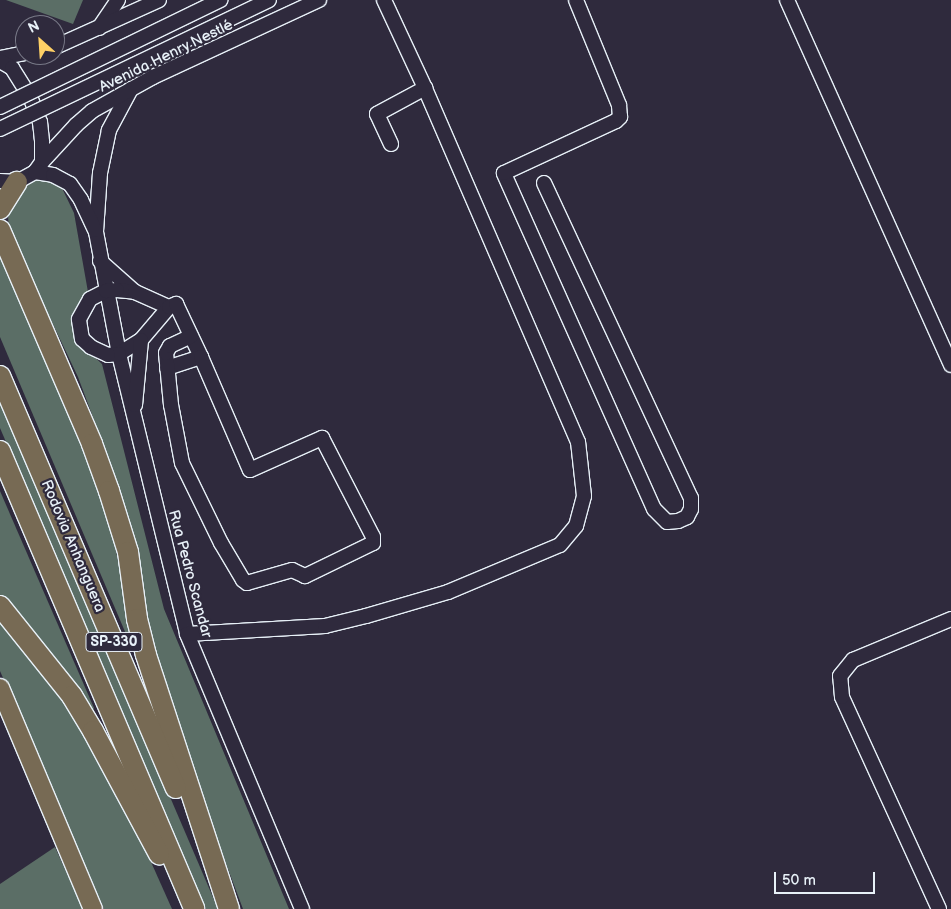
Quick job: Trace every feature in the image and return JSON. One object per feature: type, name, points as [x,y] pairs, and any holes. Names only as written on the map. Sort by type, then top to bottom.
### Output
[{"type":"highway","points":[[0,209],[8,182]]},
{"type":"highway","points":[[0,230],[92,444],[109,491],[128,552],[137,619],[146,655],[229,909]]},
{"type":"highway","name":"Rodovia Anhanguera","points":[[0,376],[229,909]]},
{"type":"highway","name":"Rodovia Anhanguera","points":[[0,451],[194,909]]},
{"type":"highway","points":[[0,606],[72,696],[93,731],[188,909]]},
{"type":"main road","points":[[0,688],[93,909]]},
{"type":"street","points":[[98,29],[118,0]]},
{"type":"street","points":[[65,43],[159,0]]},
{"type":"street","points":[[0,107],[220,0]]},
{"type":"street","points":[[0,129],[269,0]]},
{"type":"street","name":"Avenida Henry Nestlé","points":[[8,182],[38,167],[76,125],[92,111],[131,89],[319,0]]},
{"type":"street","points":[[187,634],[326,626],[366,616],[448,592],[560,545],[576,526],[584,496],[578,442],[425,88],[384,0]]},
{"type":"street","points":[[544,183],[691,498],[691,509],[687,516],[678,522],[667,522],[654,509],[504,173],[616,121],[620,117],[619,104],[576,0]]},
{"type":"street","points":[[787,0],[951,365]]},
{"type":"street","points":[[0,59],[15,55]]},
{"type":"street","points":[[0,59],[12,68],[31,99],[40,122],[38,167]]},
{"type":"street","points":[[391,144],[377,114],[425,88]]},
{"type":"street","name":"Rua Pedro Scandar","points":[[131,89],[109,130],[100,173],[96,232],[119,354],[187,634],[302,909]]},
{"type":"street","name":"Rua Pedro Scandar","points":[[38,167],[70,184],[81,200],[96,232]]},
{"type":"street","points":[[100,261],[135,292],[169,307]]},
{"type":"street","points":[[135,292],[106,291],[90,299],[78,319],[82,339],[91,348],[108,355],[119,354],[141,340],[169,307],[176,304],[201,357],[250,470],[322,438],[373,537],[373,543],[305,576],[292,570],[247,583],[242,580],[221,544],[182,463],[167,368],[166,349],[191,336]]},
{"type":"street","points":[[133,418],[141,340]]},
{"type":"street","points":[[167,368],[201,357]]},
{"type":"street","points":[[939,909],[842,697],[840,676],[854,660],[951,618]]},
{"type":"green space","points":[[6,0],[83,0],[73,24],[65,21],[65,15],[48,15]]},
{"type":"green space","points":[[34,179],[46,179],[60,184],[74,213],[88,292],[77,311],[87,350],[102,364],[164,609],[289,909],[243,909],[202,800],[151,642],[116,484],[107,455],[78,377],[9,232],[8,215],[12,200],[21,189]]},
{"type":"green space","points":[[0,237],[109,517],[140,667],[0,337]]},
{"type":"green space","points":[[0,400],[218,909],[206,909],[0,428]]},
{"type":"green space","points":[[0,491],[94,708],[93,710],[0,597]]},
{"type":"green space","points":[[0,613],[53,678],[118,788],[172,909],[104,909],[0,671]]},
{"type":"green space","points":[[55,847],[83,909],[0,909],[0,884]]}]
